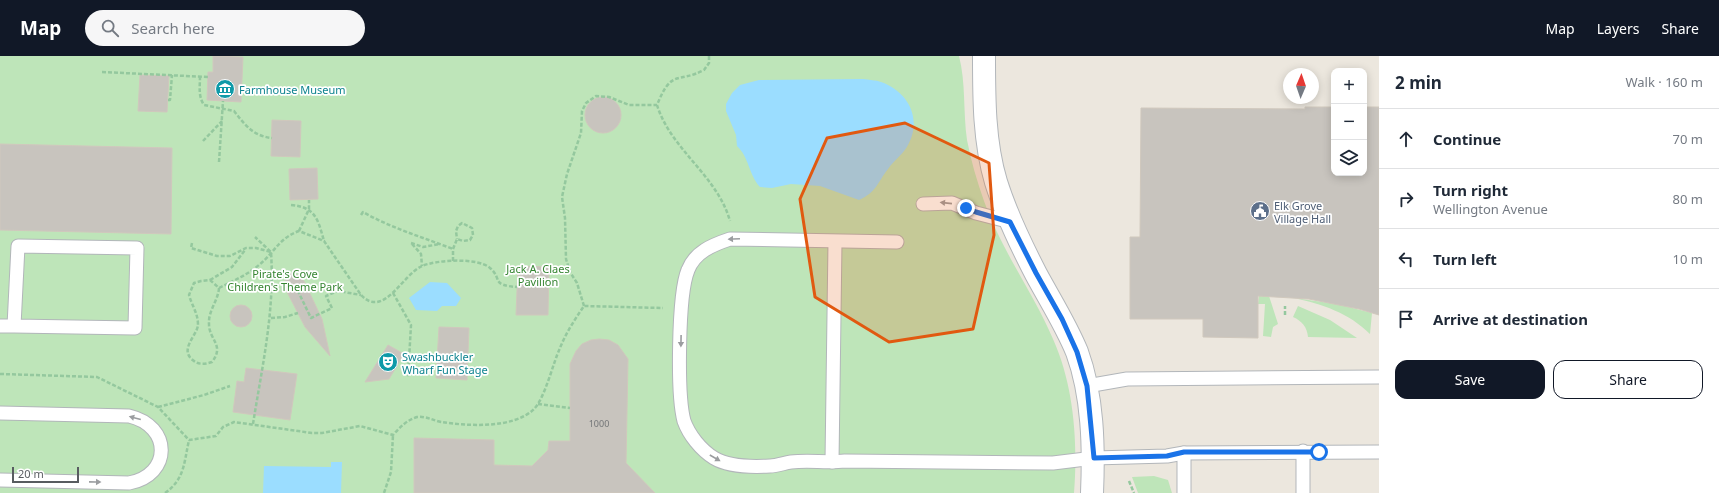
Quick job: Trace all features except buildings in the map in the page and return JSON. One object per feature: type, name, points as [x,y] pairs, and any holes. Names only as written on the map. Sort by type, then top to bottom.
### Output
[{"type":"street","points":[[984,56],[987,138],[996,181],[1010,222],[1062,319],[1077,352],[1087,386],[1094,458],[1092,493]]},
{"type":"lane","points":[[923,204],[952,203],[1010,222]]},
{"type":"lane","points":[[897,242],[730,239],[709,247],[697,256],[688,270],[683,290],[681,395],[683,412],[692,436],[704,451],[723,462],[748,466],[771,466],[791,462],[845,461],[1054,463],[1094,458],[1167,456],[1184,452],[1379,452]]},
{"type":"lane","points":[[832,462],[835,242]]},
{"type":"lane","points":[[0,326],[135,328],[137,248],[18,246],[14,326]]},
{"type":"lane","points":[[1087,386],[1127,379],[1379,377]]},
{"type":"lane","points":[[0,413],[129,416],[140,418],[156,431],[160,444],[158,464],[150,474],[140,481],[129,483],[0,480]]},
{"type":"lane","points":[[1303,451],[1303,493]]},
{"type":"lane","points":[[1184,452],[1184,493]]},
{"type":"path","points":[[710,56],[709,63],[704,70],[675,78],[669,83],[664,88],[657,105],[667,128],[718,193],[728,213],[731,224]]},
{"type":"path","points":[[102,72],[208,77]]},
{"type":"path","points":[[168,100],[170,100],[172,75]]},
{"type":"path","points":[[200,76],[200,99],[204,105],[234,111],[246,127],[256,134],[272,138]]},
{"type":"path","points":[[384,493],[391,472],[393,435],[401,426],[417,418],[424,417],[440,422],[482,424],[507,423],[525,416],[538,404],[560,347],[584,306],[577,282],[570,272],[566,259],[565,218],[562,197],[567,174],[581,133],[582,111],[586,103],[596,96],[609,97],[628,105],[657,105]]},
{"type":"path","points":[[219,162],[223,101]]},
{"type":"path","points":[[203,140],[222,121]]},
{"type":"path","points":[[299,231],[309,210],[309,200]]},
{"type":"path","points":[[291,205],[309,210],[319,221],[324,242],[366,300],[380,302],[388,299],[412,272],[422,266],[453,261],[474,261],[489,266],[494,271],[497,281],[505,286],[517,287]]},
{"type":"path","points":[[361,215],[363,212],[386,225],[403,229],[453,249]]},
{"type":"path","points":[[453,261],[453,249],[457,239],[456,231],[458,226],[462,223],[472,228],[473,235],[470,240],[463,241],[457,239]]},
{"type":"path","points":[[219,288],[248,273],[260,264],[280,242],[290,234],[299,231],[324,242]]},
{"type":"path","points":[[253,424],[271,318],[271,252],[255,237]]},
{"type":"path","points":[[192,243],[191,248],[217,256],[230,256],[246,248],[256,248],[271,252]]},
{"type":"path","points":[[422,266],[421,254],[411,243],[423,247],[440,244]]},
{"type":"path","points":[[210,280],[219,288],[219,295],[209,315],[208,326],[217,345],[217,351],[212,362],[199,363],[193,361],[189,355],[188,348],[198,327],[197,315],[189,295],[194,283],[210,280],[232,267],[246,248]]},
{"type":"path","points":[[295,285],[311,318],[332,308],[326,296],[338,291],[361,295]]},
{"type":"path","points":[[393,293],[411,326],[408,377]]},
{"type":"path","points":[[584,306],[682,308]]},
{"type":"path","points":[[1285,306],[1285,315]]},
{"type":"path","points":[[271,318],[285,317],[298,313]]},
{"type":"path","points":[[0,374],[97,378],[158,407],[189,440]]},
{"type":"path","points":[[158,407],[204,395],[230,386]]},
{"type":"path","points":[[538,404],[570,408]]},
{"type":"path","points":[[189,440],[216,436],[223,427],[234,422],[312,433],[360,426],[393,435]]},
{"type":"path","points":[[165,493],[174,487],[182,474],[189,440]]},
{"type":"path","points":[[1129,481],[1134,493]]},
{"type":"highlighted area","points":[[905,123],[989,163],[994,235],[973,329],[889,342],[815,297],[800,199],[827,138]]},
{"type":"green space","name":"Jack A. Claes Pavilion","points":[[0,56],[959,56],[964,87],[967,140],[981,193],[999,237],[1036,304],[1053,339],[1066,376],[1075,434],[1074,493],[0,493]]},
{"type":"green space","points":[[1259,296],[1269,296],[1278,324],[1273,327],[1271,337],[1263,336],[1265,304],[1258,304]]},
{"type":"green space","points":[[1294,298],[1337,304],[1372,313],[1370,334],[1353,320],[1335,310]]},
{"type":"green space","points":[[1298,306],[1330,320],[1357,338],[1308,337],[1304,325],[1293,317]]},
{"type":"green space","points":[[1154,476],[1168,480],[1172,493],[1138,493],[1132,477]]},
{"type":"water","points":[[759,80],[875,80],[890,86],[905,98],[910,106],[914,124],[913,133],[907,147],[890,166],[870,194],[859,200],[820,186],[791,184],[772,188],[760,187],[753,177],[744,155],[737,146],[736,135],[726,111],[726,104],[732,93],[740,85]]},
{"type":"water","points":[[430,282],[447,283],[461,298],[456,306],[442,306],[437,311],[416,310],[409,298]]},
{"type":"water","points":[[331,462],[342,462],[341,493],[263,493],[264,466],[331,467]]},
{"type":"place","name":"Farmhouse Museum","points":[[225,89]]},
{"type":"place","name":"Elk Grove Village Hall","points":[[1260,211]]},
{"type":"place","name":"Swashbuckler Wharf Fun Stage","points":[[388,362]]},
{"type":"route","points":[[966,208],[1010,222],[1062,319],[1077,352],[1087,386],[1094,458],[1167,456],[1184,452],[1319,452]]},
{"type":"park label","name":"Pirate's Cove Children's Theme Park","points":[[285,279]]}]
